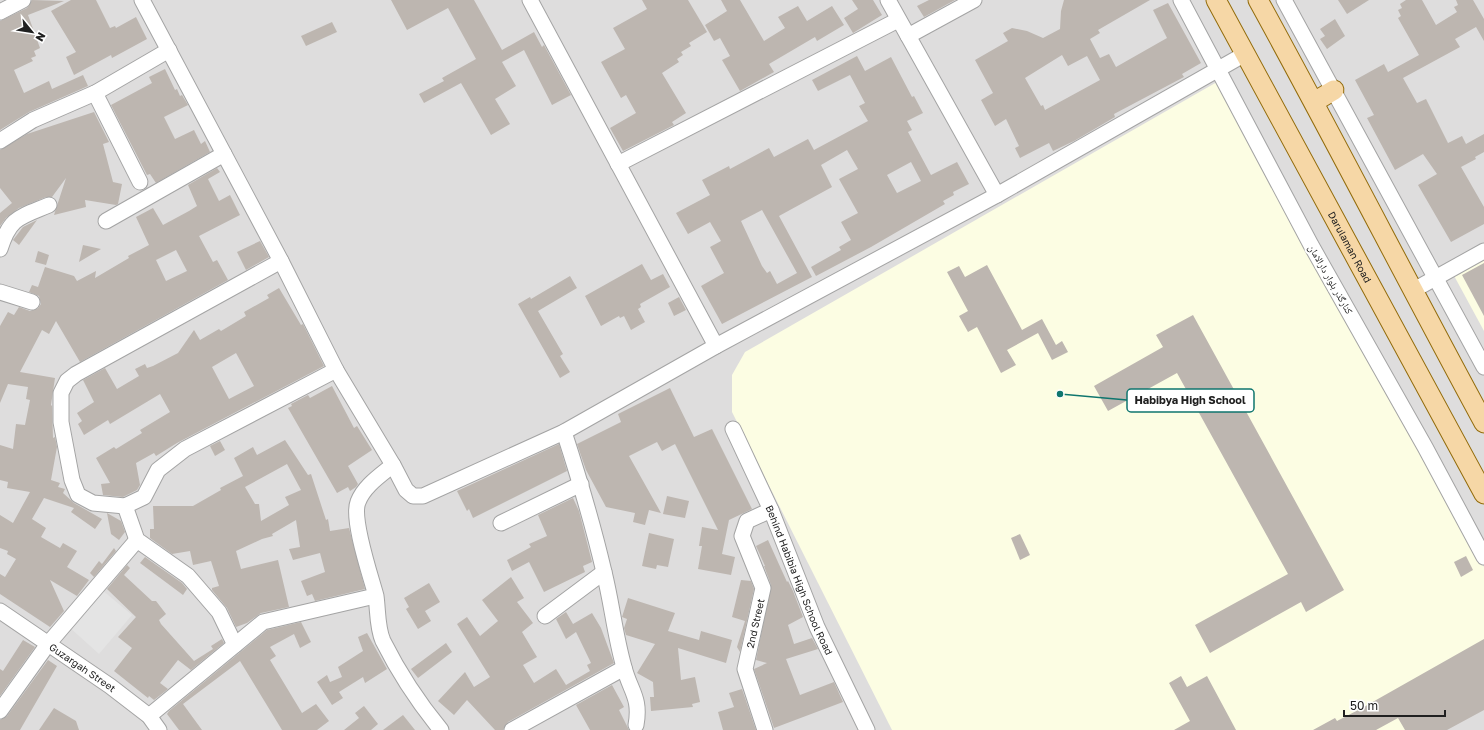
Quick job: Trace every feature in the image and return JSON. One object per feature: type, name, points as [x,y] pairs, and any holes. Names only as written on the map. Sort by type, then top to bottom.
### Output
[{"type":"main road","name":"Darulaman Road","points":[[1216,0],[1484,494]]},
{"type":"main road","points":[[1258,0],[1314,102],[1412,291],[1484,423]]},
{"type":"main road","points":[[1314,102],[1334,90]]},
{"type":"street","points":[[0,12],[23,0]]},
{"type":"street","points":[[142,0],[281,261],[336,370],[393,465],[406,490],[414,496],[423,496],[564,432],[716,346],[997,195],[1245,54]]},
{"type":"street","points":[[888,0],[997,195]]},
{"type":"street","points":[[908,36],[974,0]]},
{"type":"street","name":"کنارگذر بلوار دارالامان","points":[[1181,0],[1219,69],[1311,245],[1418,434],[1484,557]]},
{"type":"street","points":[[1284,0],[1484,367]]},
{"type":"street","points":[[533,1],[618,164],[716,346]]},
{"type":"street","points":[[618,164],[898,20]]},
{"type":"street","points":[[0,141],[34,120],[95,93],[169,50]]},
{"type":"street","points":[[95,93],[140,182]]},
{"type":"street","points":[[106,221],[224,154]]},
{"type":"street","points":[[0,249],[5,232],[10,225],[20,217],[49,205]]},
{"type":"street","points":[[1412,291],[1484,251]]},
{"type":"street","points":[[281,261],[76,374],[67,381],[61,393],[61,422],[72,480],[78,495],[93,504],[125,506],[144,497],[158,470],[185,448],[336,370]]},
{"type":"street","points":[[0,292],[32,302]]},
{"type":"street","name":"Behind Habibia High School Road","points":[[733,429],[771,510],[817,627],[867,730]]},
{"type":"street","points":[[564,432],[581,484],[604,572],[624,668],[636,696],[638,711],[636,725]]},
{"type":"street","points":[[393,465],[368,486],[357,502],[358,520],[366,565],[376,596],[382,639],[410,691],[441,730]]},
{"type":"street","points":[[501,523],[581,484]]},
{"type":"street","points":[[125,506],[137,540],[188,576],[219,612],[235,644]]},
{"type":"street","name":"2nd Street","points":[[765,730],[745,669],[763,588],[742,536],[747,521],[771,510]]},
{"type":"street","points":[[0,711],[48,644],[137,540]]},
{"type":"street","points":[[545,616],[604,572]]},
{"type":"street","points":[[148,716],[263,622],[376,596]]},
{"type":"street","name":"Guzargah Street","points":[[0,611],[110,686],[148,716],[159,730]]},
{"type":"street","points":[[512,730],[624,668]]},
{"type":"shaded area","points":[[0,0],[1484,0],[1484,730],[0,730]]},
{"type":"shaded area","points":[[1217,82],[1484,567],[1484,693],[1417,730],[892,730],[732,412],[732,375],[745,352]]},
{"type":"shaded area","points":[[1484,257],[1484,331],[1452,272]]},
{"type":"shaded area","points":[[101,589],[132,615],[99,654],[69,627]]},
{"type":"building","points":[[32,0],[64,1],[28,15],[40,48],[34,51],[36,56],[31,58],[33,61],[14,70],[24,93],[49,81],[52,89],[83,75],[88,86],[29,112],[0,130],[0,21],[27,8]]},
{"type":"building","points":[[71,0],[96,0],[110,28],[115,26],[116,28],[136,17],[147,39],[112,58],[111,55],[74,75],[66,57],[76,52],[51,11]]},
{"type":"building","points":[[391,0],[474,0],[502,50],[534,32],[542,47],[544,45],[571,95],[552,105],[524,50],[502,62],[516,86],[495,99],[510,124],[491,135],[461,83],[424,103],[419,94],[444,81],[442,78],[476,59],[448,8],[407,30]]},
{"type":"building","points":[[642,0],[688,0],[707,32],[689,43],[691,46],[681,52],[683,55],[677,59],[679,62],[662,73],[686,113],[672,122],[674,125],[623,151],[610,128],[636,113],[626,95],[621,98],[601,62],[625,49],[613,28],[647,9]]},
{"type":"building","points":[[721,0],[740,0],[764,41],[785,28],[778,17],[798,6],[807,21],[832,6],[844,25],[817,41],[815,37],[769,64],[774,72],[740,91],[722,60],[730,56],[720,38],[714,41],[705,25],[727,11]]},
{"type":"building","points":[[852,0],[873,0],[882,15],[853,33],[844,18],[858,9]]},
{"type":"building","points":[[929,0],[955,0],[924,17],[917,6]]},
{"type":"building","points":[[1064,0],[1150,0],[1098,30],[1100,33],[1090,39],[1100,58],[1109,54],[1116,67],[1167,38],[1153,10],[1168,3],[1201,63],[1182,74],[1184,77],[1114,114],[1115,117],[1074,141],[1053,151],[1049,143],[1020,158],[1015,148],[1019,146],[1006,119],[995,126],[981,100],[993,93],[975,60],[1008,41],[1003,33],[1012,28],[1027,31],[1043,38],[1060,29],[1061,11]],"holes":[[[1062,55],[1068,66],[1087,56],[1100,80],[1045,110],[1043,105],[1041,106],[1025,78]]]},
{"type":"building","points":[[1338,0],[1369,0],[1347,14]]},
{"type":"building","points":[[1406,0],[1422,0],[1436,25],[1457,12],[1454,7],[1458,5],[1456,0],[1473,0],[1484,19],[1484,41],[1476,27],[1455,39],[1460,47],[1403,78],[1417,103],[1426,99],[1448,143],[1462,136],[1466,144],[1484,134],[1484,152],[1475,157],[1476,159],[1461,167],[1484,207],[1484,224],[1451,242],[1418,185],[1437,174],[1423,154],[1395,170],[1367,118],[1374,115],[1355,80],[1384,64],[1388,72],[1419,55],[1398,18],[1401,16],[1398,10],[1402,8],[1400,4]]},
{"type":"building","points":[[1335,19],[1345,36],[1327,49],[1320,39],[1325,36],[1320,29]]},
{"type":"building","points":[[332,22],[337,32],[306,46],[301,36]]},
{"type":"building","points":[[857,56],[865,71],[891,57],[912,97],[914,96],[923,113],[907,121],[912,130],[908,132],[931,175],[957,162],[969,184],[953,192],[954,195],[943,201],[945,204],[871,247],[816,276],[811,267],[841,250],[839,247],[851,240],[841,222],[858,213],[839,179],[858,169],[847,150],[821,165],[832,187],[779,216],[812,277],[722,324],[701,286],[724,273],[710,247],[721,241],[710,222],[688,234],[676,213],[710,195],[702,180],[729,166],[730,169],[769,148],[774,157],[808,139],[814,150],[868,121],[859,106],[865,103],[850,75],[818,91],[812,80]],"holes":[[[911,162],[921,181],[897,193],[887,175]],[[762,210],[797,273],[777,284],[770,271],[767,273],[762,266],[741,221]]]},
{"type":"building","points":[[165,69],[175,90],[177,89],[180,96],[182,95],[188,105],[164,117],[175,139],[194,130],[201,144],[205,141],[210,152],[156,183],[150,174],[147,175],[111,105],[152,83],[149,77]]},
{"type":"building","points":[[94,112],[109,142],[103,144],[113,182],[122,184],[118,204],[116,205],[85,200],[86,207],[54,215],[66,178],[52,197],[46,197],[19,208],[6,218],[0,226],[0,213],[12,203],[0,188],[0,150],[27,134]]},
{"type":"building","points":[[217,168],[220,172],[208,179],[219,201],[230,195],[240,215],[199,236],[213,262],[217,260],[228,280],[80,362],[56,321],[49,334],[42,330],[20,372],[55,378],[51,405],[53,438],[55,437],[57,447],[51,480],[60,483],[58,487],[65,489],[63,493],[74,503],[102,519],[95,529],[71,512],[74,508],[44,498],[32,519],[46,528],[41,537],[60,548],[63,543],[77,551],[67,567],[89,580],[77,596],[50,580],[64,611],[50,627],[0,594],[0,574],[5,577],[16,559],[7,554],[8,551],[0,548],[0,515],[13,523],[30,492],[7,488],[8,482],[0,480],[0,445],[13,449],[16,424],[25,425],[30,400],[26,399],[28,387],[8,384],[0,403],[0,326],[8,312],[14,315],[19,307],[30,311],[38,308],[41,304],[39,296],[29,292],[32,285],[38,287],[45,267],[74,276],[77,281],[96,271],[95,278],[129,258],[128,256],[149,245],[136,217],[153,208],[163,225],[189,211],[197,206],[188,185]],"holes":[[[176,250],[187,271],[166,281],[156,260]]]},
{"type":"building","points":[[37,220],[19,245],[13,240],[23,227]]},
{"type":"building","points":[[260,241],[269,257],[246,270],[237,252]]},
{"type":"building","points":[[83,245],[101,249],[79,262]]},
{"type":"building","points":[[38,251],[49,255],[46,265],[35,262]]},
{"type":"building","points":[[1484,263],[1484,316],[1462,275]]},
{"type":"building","points":[[642,264],[651,280],[663,274],[670,287],[640,304],[641,307],[638,309],[645,322],[631,330],[624,316],[620,318],[619,316],[601,326],[585,296]]},
{"type":"building","points":[[987,265],[1022,330],[1042,319],[1056,345],[1062,341],[1068,352],[1052,360],[1038,333],[1007,350],[1016,365],[1001,373],[977,327],[968,332],[959,316],[968,311],[947,272],[959,266],[965,277]]},
{"type":"building","points":[[570,276],[577,288],[538,311],[563,354],[560,356],[570,372],[560,378],[518,304],[530,297],[531,299]]},
{"type":"building","points":[[279,288],[301,325],[303,324],[324,366],[177,443],[156,456],[154,453],[136,463],[140,485],[137,490],[123,497],[103,495],[101,484],[110,483],[96,458],[114,447],[116,449],[142,433],[140,430],[170,412],[160,394],[110,424],[108,420],[84,435],[78,424],[82,421],[77,413],[94,402],[83,380],[105,368],[117,389],[139,376],[135,369],[145,364],[147,368],[153,366],[178,353],[194,330],[200,340],[219,329],[221,331],[246,316],[244,312],[269,298],[267,295]],"holes":[[[236,353],[254,386],[229,399],[212,367]]]},
{"type":"building","points":[[679,297],[686,310],[674,316],[668,303]]},
{"type":"building","points":[[1193,315],[1344,590],[1306,612],[1301,602],[1210,653],[1195,625],[1288,574],[1177,373],[1108,411],[1094,386],[1163,347],[1156,335]]},
{"type":"building","points":[[332,386],[354,428],[357,426],[372,450],[348,466],[358,484],[356,487],[350,491],[348,487],[337,493],[288,408],[292,406],[291,404],[308,395],[310,398]]},
{"type":"building","points":[[670,388],[694,437],[712,429],[752,509],[729,520],[722,554],[735,557],[731,575],[698,569],[702,546],[699,546],[702,527],[718,530],[675,444],[662,451],[657,442],[629,456],[661,513],[649,510],[645,525],[633,522],[635,513],[606,507],[586,470],[577,444],[621,422],[618,414]]},
{"type":"building","points":[[285,440],[308,475],[311,474],[326,520],[328,519],[330,531],[349,528],[365,589],[315,601],[312,594],[307,596],[301,581],[325,572],[320,553],[293,560],[289,549],[300,547],[296,520],[272,534],[273,536],[262,539],[236,551],[241,569],[278,560],[289,607],[261,613],[247,623],[236,627],[227,608],[212,590],[212,588],[219,586],[211,561],[193,565],[190,551],[172,554],[150,538],[150,529],[154,529],[153,506],[193,506],[221,490],[220,488],[243,476],[234,458],[253,447],[257,455]],"holes":[[[287,464],[301,490],[285,497],[289,505],[261,521],[259,504],[255,504],[245,487]]]},
{"type":"building","points":[[220,441],[225,450],[215,456],[210,446]]},
{"type":"building","points":[[559,444],[567,471],[473,518],[469,509],[467,511],[457,491]]},
{"type":"building","points":[[667,496],[689,501],[685,518],[663,514]]},
{"type":"building","points":[[573,498],[579,511],[592,562],[583,566],[585,572],[544,592],[529,562],[512,571],[507,560],[531,547],[529,544],[547,536],[538,515]]},
{"type":"building","points":[[107,513],[121,521],[125,532],[119,540],[111,534]]},
{"type":"building","points":[[649,533],[674,539],[668,567],[657,565],[656,569],[642,566]]},
{"type":"building","points":[[1020,534],[1030,555],[1020,560],[1011,538]]},
{"type":"building","points":[[768,540],[787,582],[788,581],[793,591],[803,617],[788,625],[794,644],[812,638],[818,649],[786,659],[800,695],[834,682],[843,702],[774,728],[754,669],[767,663],[756,660],[771,585],[765,566],[756,546]]},
{"type":"building","points":[[114,548],[116,551],[94,577],[90,573],[99,561],[102,564]]},
{"type":"building","points":[[1466,556],[1473,570],[1461,577],[1454,562]]},
{"type":"building","points":[[145,557],[182,583],[187,589],[183,595],[140,563]]},
{"type":"building","points":[[127,565],[130,568],[124,575],[152,601],[156,601],[166,614],[159,620],[161,624],[194,661],[213,649],[211,646],[222,639],[224,643],[191,670],[178,660],[160,683],[168,689],[154,700],[149,696],[148,698],[114,671],[132,648],[118,637],[136,617],[107,589]]},
{"type":"building","points":[[511,577],[524,598],[517,602],[533,623],[522,632],[537,657],[523,665],[534,683],[556,669],[566,685],[590,671],[587,665],[591,663],[576,632],[566,639],[556,619],[566,612],[573,624],[592,613],[601,628],[614,663],[508,722],[503,730],[495,730],[467,700],[454,715],[438,701],[465,672],[474,687],[490,677],[457,624],[467,617],[480,636],[498,621],[482,600]]},
{"type":"building","points":[[741,580],[751,581],[754,589],[740,652],[737,647],[745,621],[732,617]]},
{"type":"building","points":[[429,583],[440,602],[425,611],[431,621],[418,629],[406,609],[409,607],[404,598]]},
{"type":"building","points":[[628,598],[675,613],[668,631],[699,640],[701,631],[732,640],[726,663],[678,648],[681,680],[695,677],[700,702],[692,704],[693,707],[651,711],[650,697],[654,697],[653,682],[637,673],[655,644],[626,635],[624,628],[627,619],[622,617]]},
{"type":"building","points":[[301,622],[311,642],[300,648],[294,634],[270,647],[276,656],[270,660],[302,713],[316,704],[329,721],[317,730],[282,730],[240,661],[183,704],[202,730],[179,730],[167,714],[169,711],[267,630]]},
{"type":"building","points":[[367,633],[387,669],[365,683],[363,677],[339,692],[343,698],[332,705],[317,682],[327,675],[330,682],[342,677],[338,667],[363,651],[358,637]]},
{"type":"building","points":[[1484,639],[1484,710],[1447,730],[1405,730],[1398,718],[1376,730],[1313,730],[1335,718],[1337,721],[1362,708]]},
{"type":"building","points":[[23,640],[35,647],[0,696],[0,669],[3,671]]},
{"type":"building","points":[[446,643],[452,652],[418,678],[411,669]]},
{"type":"building","points":[[48,660],[57,666],[20,730],[0,730],[0,720],[7,716]]},
{"type":"building","points":[[1181,676],[1187,687],[1207,676],[1236,730],[1174,730],[1190,721],[1169,683]]},
{"type":"building","points":[[612,685],[624,707],[619,710],[629,730],[590,730],[576,705]]},
{"type":"building","points":[[742,689],[756,730],[723,730],[718,712],[734,707],[729,693]]},
{"type":"building","points":[[364,706],[378,724],[371,730],[344,730],[359,718],[355,713]]},
{"type":"building","points":[[54,708],[76,721],[79,730],[39,730]]},
{"type":"building","points":[[403,715],[415,730],[383,730]]},
{"type":"place","name":"Habibya High School","points":[[1060,394]]}]
